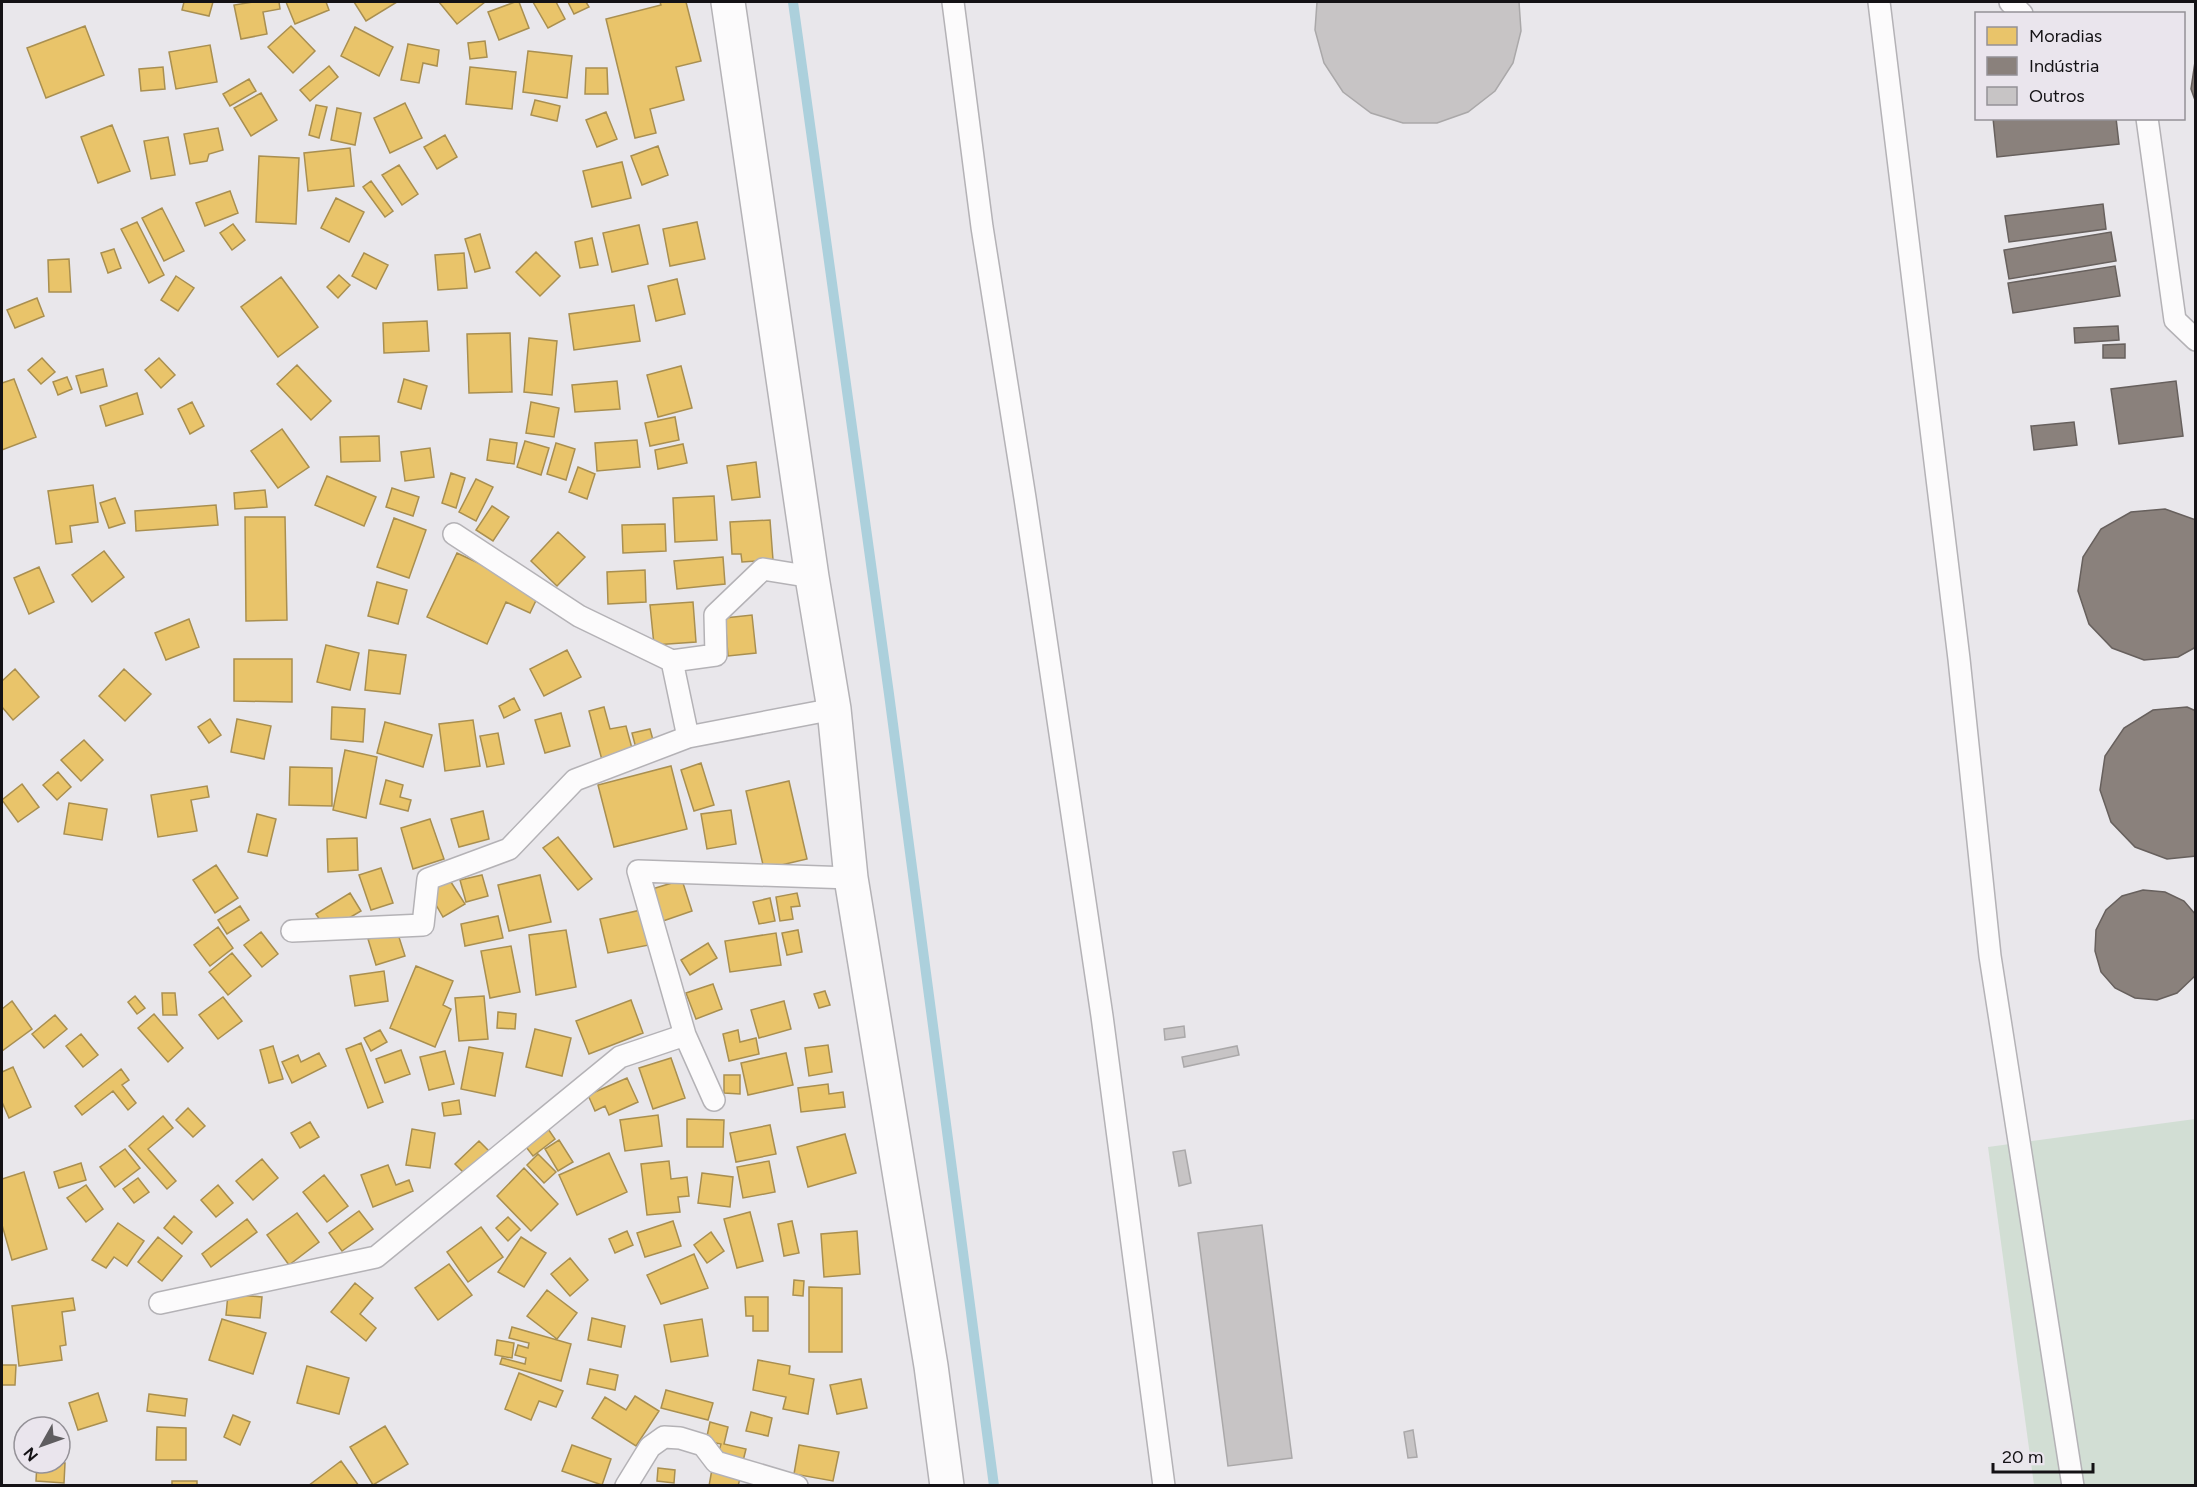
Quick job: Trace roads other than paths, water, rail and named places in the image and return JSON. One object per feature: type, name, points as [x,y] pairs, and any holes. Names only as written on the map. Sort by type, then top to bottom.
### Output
[{"type":"street","points":[[728,2],[812,577],[834,709],[851,878],[931,1366],[947,1485]]},
{"type":"lane","points":[[953,2],[982,227],[1101,1004],[1164,1485]]},
{"type":"lane","points":[[1879,2],[1957,647],[1990,956],[2073,1485]]},
{"type":"lane","points":[[2147,120],[2175,320],[2196,340]]},
{"type":"lane","points":[[454,534],[579,616],[672,661],[716,655],[715,615],[763,569],[812,577]]},
{"type":"lane","points":[[672,661],[688,737]]},
{"type":"lane","points":[[292,931],[423,925],[428,879],[508,849],[575,780],[688,737],[834,709]]},
{"type":"lane","points":[[714,1100],[685,1035],[638,871],[851,878]]},
{"type":"lane","points":[[160,1303],[376,1257],[620,1057],[685,1035]]},
{"type":"lane","points":[[626,1485],[650,1446],[664,1437],[680,1438],[703,1445],[716,1462],[797,1485]]},
{"type":"waterway","points":[[793,2],[889,694],[994,1486]]}]
